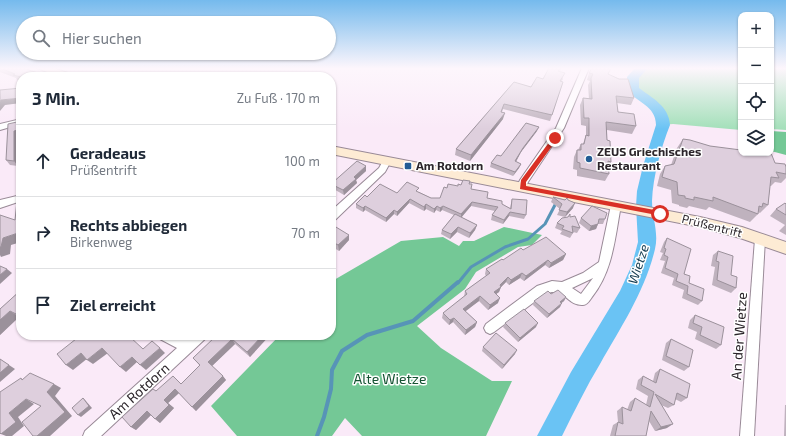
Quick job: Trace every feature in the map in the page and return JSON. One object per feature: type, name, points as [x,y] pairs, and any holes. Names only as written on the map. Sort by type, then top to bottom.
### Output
[{"type":"main road","name":"Prüßentrift","points":[[336,151],[711,224],[786,248]]},
{"type":"street","points":[[522,187],[523,182],[559,130],[577,88]]},
{"type":"street","points":[[0,127],[16,123]]},
{"type":"street","points":[[336,212],[382,170],[387,161]]},
{"type":"street","points":[[0,204],[16,199]]},
{"type":"street","points":[[563,287],[568,293],[583,300],[597,283],[604,265],[616,206]]},
{"type":"street","name":"An der Wietze","points":[[747,436],[760,239]]},
{"type":"street","points":[[490,328],[541,290],[552,286],[563,287],[587,276],[604,265]]},
{"type":"street","points":[[174,340],[188,347]]},
{"type":"street","name":"Am Rotdorn","points":[[90,436],[196,340]]},
{"type":"green space","points":[[631,88],[738,88],[738,130],[673,124],[661,125],[659,113]]},
{"type":"green space","points":[[774,88],[786,88],[786,130],[774,129]]},
{"type":"green space","points":[[774,131],[786,132],[786,155],[774,152]]},
{"type":"green space","points":[[504,227],[542,235],[532,245],[518,247],[476,272],[465,289],[417,326],[441,348],[492,381],[512,381],[486,436],[362,436],[345,418],[332,436],[237,436],[211,406],[275,340],[336,340],[336,279],[401,241],[443,237],[459,246],[463,241],[474,241]]},
{"type":"building","points":[[16,88],[16,98],[1,100],[0,102],[0,90]]},
{"type":"building","points":[[509,88],[561,88],[552,115],[504,104],[501,112],[505,113],[471,155],[456,149]]},
{"type":"building","points":[[591,88],[631,88],[634,98],[616,96],[618,112],[634,114],[636,126],[606,122],[607,140],[610,141],[611,162],[608,161],[609,174],[580,168],[580,163],[577,162],[577,150],[581,150],[581,144],[584,144],[586,135],[589,136],[589,118],[584,118],[583,98],[592,99]]},
{"type":"building","points":[[16,122],[16,130],[14,131],[14,161],[6,160],[8,124]]},
{"type":"building","points":[[526,123],[539,127],[515,161],[521,164],[515,172],[491,163],[497,155],[501,156]]},
{"type":"building","points":[[683,139],[710,146],[738,150],[738,156],[772,156],[775,163],[785,164],[786,174],[776,172],[779,178],[771,177],[768,205],[763,203],[762,207],[759,206],[758,214],[713,197],[713,201],[694,197],[694,200],[678,195],[677,182],[662,177],[665,166],[674,164]]},
{"type":"building","points":[[357,161],[366,166],[354,177],[356,179],[343,190],[336,186],[336,180]]},
{"type":"building","points":[[463,180],[470,181],[469,184],[472,184],[471,189],[488,192],[487,198],[502,201],[502,204],[511,209],[512,199],[527,200],[526,215],[510,212],[504,220],[492,215],[498,207],[472,202],[461,214],[443,206],[440,208],[437,206],[434,209],[426,204],[424,207],[410,199],[397,212],[394,210],[386,218],[365,206],[363,208],[356,204],[365,195],[367,197],[380,184],[397,193],[407,182],[419,188],[416,191],[431,198],[440,198],[444,187],[447,188],[448,184],[458,186],[458,184],[461,185]]},
{"type":"building","points":[[553,197],[565,200],[567,198],[575,203],[567,212],[559,210],[562,204]]},
{"type":"building","points":[[785,203],[786,204],[786,215],[776,209]]},
{"type":"building","points":[[592,206],[607,213],[605,219],[599,219],[598,224],[591,226],[581,218]]},
{"type":"building","points":[[16,210],[16,234],[3,238],[0,247],[0,215],[15,220]]},
{"type":"building","points":[[455,214],[477,225],[470,233],[458,227],[451,234],[442,230]]},
{"type":"building","points":[[570,214],[570,217],[575,216],[580,228],[572,226],[573,233],[562,229],[564,226],[557,223],[562,218],[568,217]]},
{"type":"building","points":[[336,227],[349,235],[338,245],[336,244]]},
{"type":"building","points":[[546,237],[566,254],[551,263],[548,260],[526,276],[522,273],[511,280],[508,277],[500,285],[501,287],[494,292],[500,298],[490,305],[480,296],[463,309],[477,322],[466,330],[454,318],[450,320],[443,313],[467,294],[465,291],[490,273],[486,269],[521,248],[523,250]]},
{"type":"building","points":[[667,238],[691,249],[684,274],[690,276],[689,283],[704,289],[702,301],[687,294],[688,286],[676,281],[678,274],[665,268],[668,257],[664,255],[666,249],[664,248]]},
{"type":"building","points":[[718,251],[733,256],[731,275],[737,277],[736,288],[717,280],[719,262],[716,261]]},
{"type":"building","points":[[0,266],[7,269],[0,275]]},
{"type":"building","points":[[558,290],[566,297],[560,302],[562,303],[549,314],[534,301],[548,291],[551,294]]},
{"type":"building","points":[[16,295],[16,314],[10,311],[0,320],[0,309]]},
{"type":"building","points":[[524,309],[538,323],[520,338],[505,323]]},
{"type":"building","points":[[695,315],[724,327],[721,345],[700,335],[702,327],[693,323]]},
{"type":"building","points":[[496,333],[517,350],[504,365],[483,347]]},
{"type":"building","points":[[671,339],[693,350],[689,367],[666,356]]},
{"type":"building","points":[[75,340],[133,340],[143,349],[152,341],[160,348],[140,365],[132,357],[120,367],[102,348],[87,360],[81,353],[66,365],[57,354]]},
{"type":"building","points":[[212,340],[231,340],[208,362],[223,376],[192,407],[175,389],[164,400],[169,405],[155,419],[147,411],[131,427],[122,417],[153,389],[156,391],[173,376],[181,384],[200,365],[193,358]]},
{"type":"building","points":[[233,340],[258,340],[247,352]]},
{"type":"building","points":[[0,359],[9,365],[0,373]]},
{"type":"building","points":[[660,369],[690,384],[687,398],[677,393],[674,405],[655,394],[673,424],[661,427],[651,411],[646,436],[615,436],[618,422],[623,424],[622,407],[631,411],[635,398],[650,407],[654,392],[641,385],[643,376],[656,383]]},
{"type":"building","points":[[30,373],[54,384],[47,392],[65,412],[37,436],[33,436],[22,422],[41,406],[26,399],[9,413],[16,422],[1,434],[0,392],[21,378],[22,380]]},
{"type":"building","points":[[83,398],[89,406],[78,415],[72,408]]},
{"type":"waterway","name":"Wietze","points":[[549,436],[583,372],[627,297],[635,281],[646,248],[647,236],[644,206],[646,182],[663,125],[663,118],[651,102],[633,88]]},
{"type":"waterway","name":"Alte Wietze","points":[[458,283],[471,267],[505,247],[528,239],[545,224],[556,203]]},
{"type":"waterway","name":"Alte Wietze","points":[[317,436],[324,417],[331,389],[332,370],[342,351],[367,335],[413,321],[458,282]]},
{"type":"place","name":"ZEUS Griechisches Restaurant","points":[[589,159]]},
{"type":"place","name":"Am Rotdorn","points":[[408,166]]},
{"type":"route","points":[[555,138],[523,182],[522,187],[660,214]]}]
